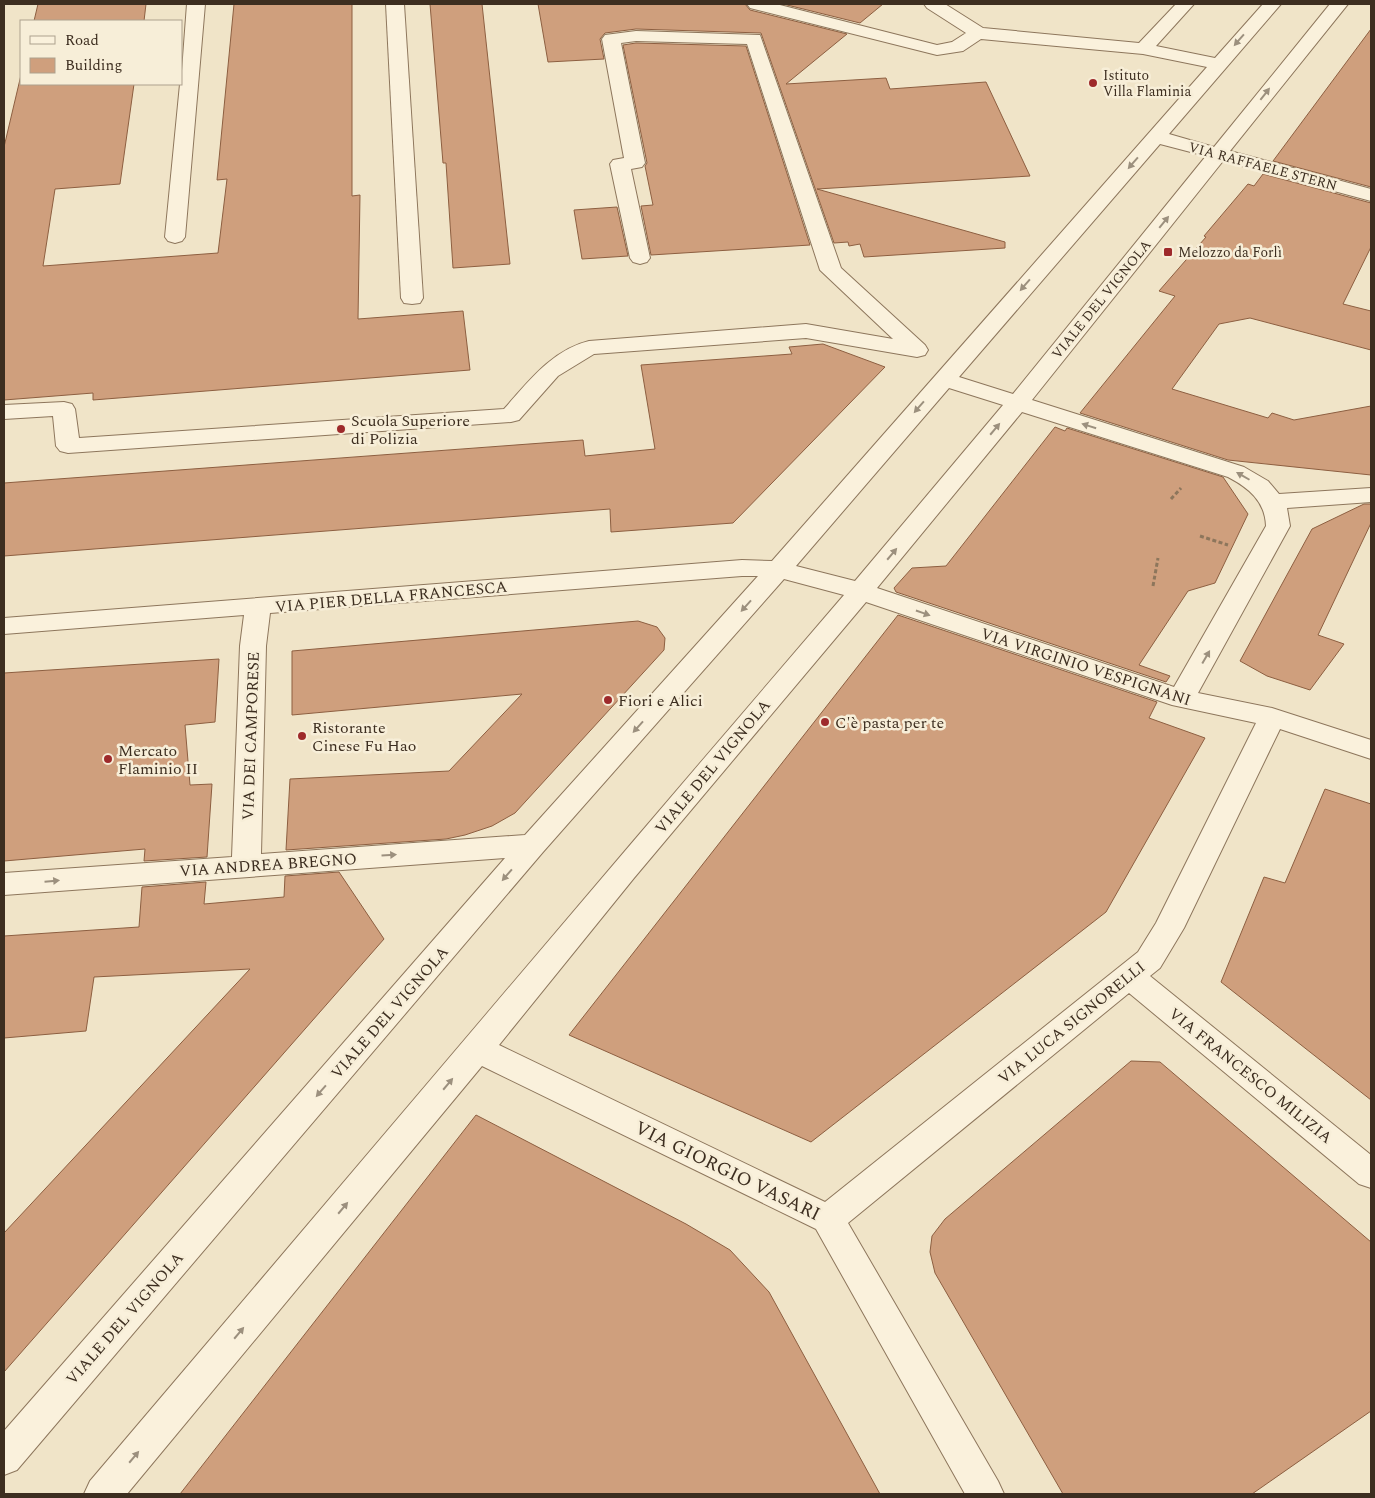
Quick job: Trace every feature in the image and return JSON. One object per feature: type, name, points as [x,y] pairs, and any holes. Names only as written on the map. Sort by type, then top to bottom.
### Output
[{"type":"street","points":[[175,238],[196,4]]},
{"type":"street","points":[[395,4],[412,298]]},
{"type":"street","points":[[756,4],[936,50],[956,47],[978,33]]},
{"type":"street","points":[[933,4],[961,20],[978,33],[1143,49],[1218,64]]},
{"type":"street","points":[[1143,49],[1185,4]]},
{"type":"street","name":"VIALE DEL VIGNOLA","points":[[4,1458],[533,845],[779,570],[942,379],[1272,4]]},
{"type":"street","name":"VIALE DEL VIGNOLA","points":[[103,1494],[1017,403],[1339,4]]},
{"type":"street","points":[[4,412],[64,409],[68,446],[511,415],[550,371],[589,348],[806,330],[917,350],[831,270],[754,38],[636,36],[611,39],[635,163],[620,164],[640,258]]},
{"type":"street","name":"VIA RAFFAELE STERN","points":[[1156,137],[1371,194]]},
{"type":"street","points":[[942,379],[1236,472],[1251,480],[1274,502],[1278,526],[1181,700]]},
{"type":"street","points":[[1274,502],[1371,495]]},
{"type":"street","name":"VIA PIER DELLA FRANCESCA","points":[[4,626],[742,568],[779,570]]},
{"type":"street","points":[[779,570],[860,591]]},
{"type":"street","name":"VIA VIRGINIO VESPIGNANI","points":[[860,591],[1181,700],[1272,717],[1371,750]]},
{"type":"street","name":"VIA DEI CAMPORESE","points":[[246,865],[254,646],[258,606]]},
{"type":"street","name":"VIA LUCA SIGNORELLI","points":[[828,1219],[1148,960],[1169,928],[1272,717]]},
{"type":"street","name":"VIA ANDREA BREGNO","points":[[4,884],[533,845]]},
{"type":"street","name":"VIA FRANCESCO MILIZIA","points":[[1130,976],[1371,1174]]},
{"type":"street","name":"VIA GIORGIO VASARI","points":[[477,1049],[828,1219],[985,1494]]},
{"type":"path","points":[[1200,536],[1235,546]]},
{"type":"path","points":[[1153,586],[1158,558]]},
{"type":"building","points":[[38,4],[146,4],[144,20],[34,20]]},
{"type":"building","points":[[234,4],[352,4],[352,196],[360,195],[358,319],[463,311],[470,370],[93,400],[93,393],[4,400],[4,147],[20,79],[20,85],[134,85],[120,184],[55,189],[43,266],[218,253],[227,179],[217,180]]},
{"type":"building","points":[[430,4],[482,4],[510,264],[453,268],[446,163],[443,163]]},
{"type":"building","points":[[538,4],[745,4],[750,10],[847,34],[786,84],[886,78],[890,89],[986,82],[1030,176],[817,189],[1005,242],[1005,248],[864,257],[860,244],[849,246],[848,242],[834,243],[761,33],[636,29],[605,33],[600,39],[604,59],[548,62]]},
{"type":"building","points":[[783,4],[883,4],[860,23]]},
{"type":"building","points":[[1371,29],[1371,187],[1273,161]]},
{"type":"building","points":[[636,43],[746,46],[810,245],[651,255],[641,206],[653,205],[645,166],[647,163],[623,45]]},
{"type":"building","points":[[1263,174],[1371,203],[1371,247],[1343,304],[1371,311],[1371,350],[1250,318],[1219,324],[1172,389],[1268,418],[1272,413],[1294,420],[1371,406],[1371,475],[1228,460],[1080,413],[1175,296],[1159,291],[1206,237],[1204,236],[1248,184],[1254,186]]},
{"type":"building","points":[[617,207],[628,256],[582,259],[574,210]]},
{"type":"building","points":[[823,344],[885,367],[733,523],[611,532],[610,509],[4,556],[4,483],[583,440],[585,456],[655,449],[641,365],[792,354],[789,347]]},
{"type":"building","points":[[1055,427],[1065,431],[1067,428],[1223,477],[1248,514],[1215,583],[1188,591],[1139,665],[1170,676],[1166,682],[896,592],[894,588],[912,568],[946,566]]},
{"type":"building","points":[[1364,504],[1371,504],[1371,523],[1318,635],[1344,644],[1310,690],[1267,676],[1240,661],[1312,529]]},
{"type":"building","points":[[898,615],[1157,702],[1149,718],[1205,738],[1106,912],[811,1142],[569,1035]]},
{"type":"building","points":[[638,621],[657,627],[665,638],[664,650],[515,813],[492,826],[446,839],[286,850],[290,779],[449,771],[522,694],[292,715],[292,651]]},
{"type":"building","name":"Mercato Flaminio II","points":[[219,659],[215,722],[185,725],[190,785],[212,784],[207,857],[144,861],[145,849],[4,861],[4,673]]},
{"type":"building","points":[[1325,789],[1371,804],[1371,1100],[1221,982],[1264,877],[1285,883]]},
{"type":"building","points":[[339,872],[384,939],[4,1372],[4,1233],[250,969],[94,977],[86,1031],[4,1038],[4,936],[139,927],[142,887],[206,882],[204,904],[284,897],[285,876]]},
{"type":"building","points":[[1131,1061],[1160,1062],[1371,1242],[1371,1411],[1252,1494],[1063,1494],[935,1273],[930,1252],[932,1236],[945,1219]]},
{"type":"building","points":[[476,1115],[686,1224],[730,1250],[769,1292],[880,1494],[180,1494]]},
{"type":"place","name":"Istituto Villa Flaminia","points":[[1093,83]]},
{"type":"place","name":"Melozzo da Forlì","points":[[1168,252]]},
{"type":"place","name":"Scuola Superiore di Polizia","points":[[341,429]]},
{"type":"place","name":"Fiori e Alici","points":[[608,700]]},
{"type":"place","name":"C'è pasta per te","points":[[825,722]]},
{"type":"place","name":"Ristorante Cinese Fu Hao","points":[[302,736]]},
{"type":"place","name":"Mercato Flaminio II","points":[[108,759]]}]
